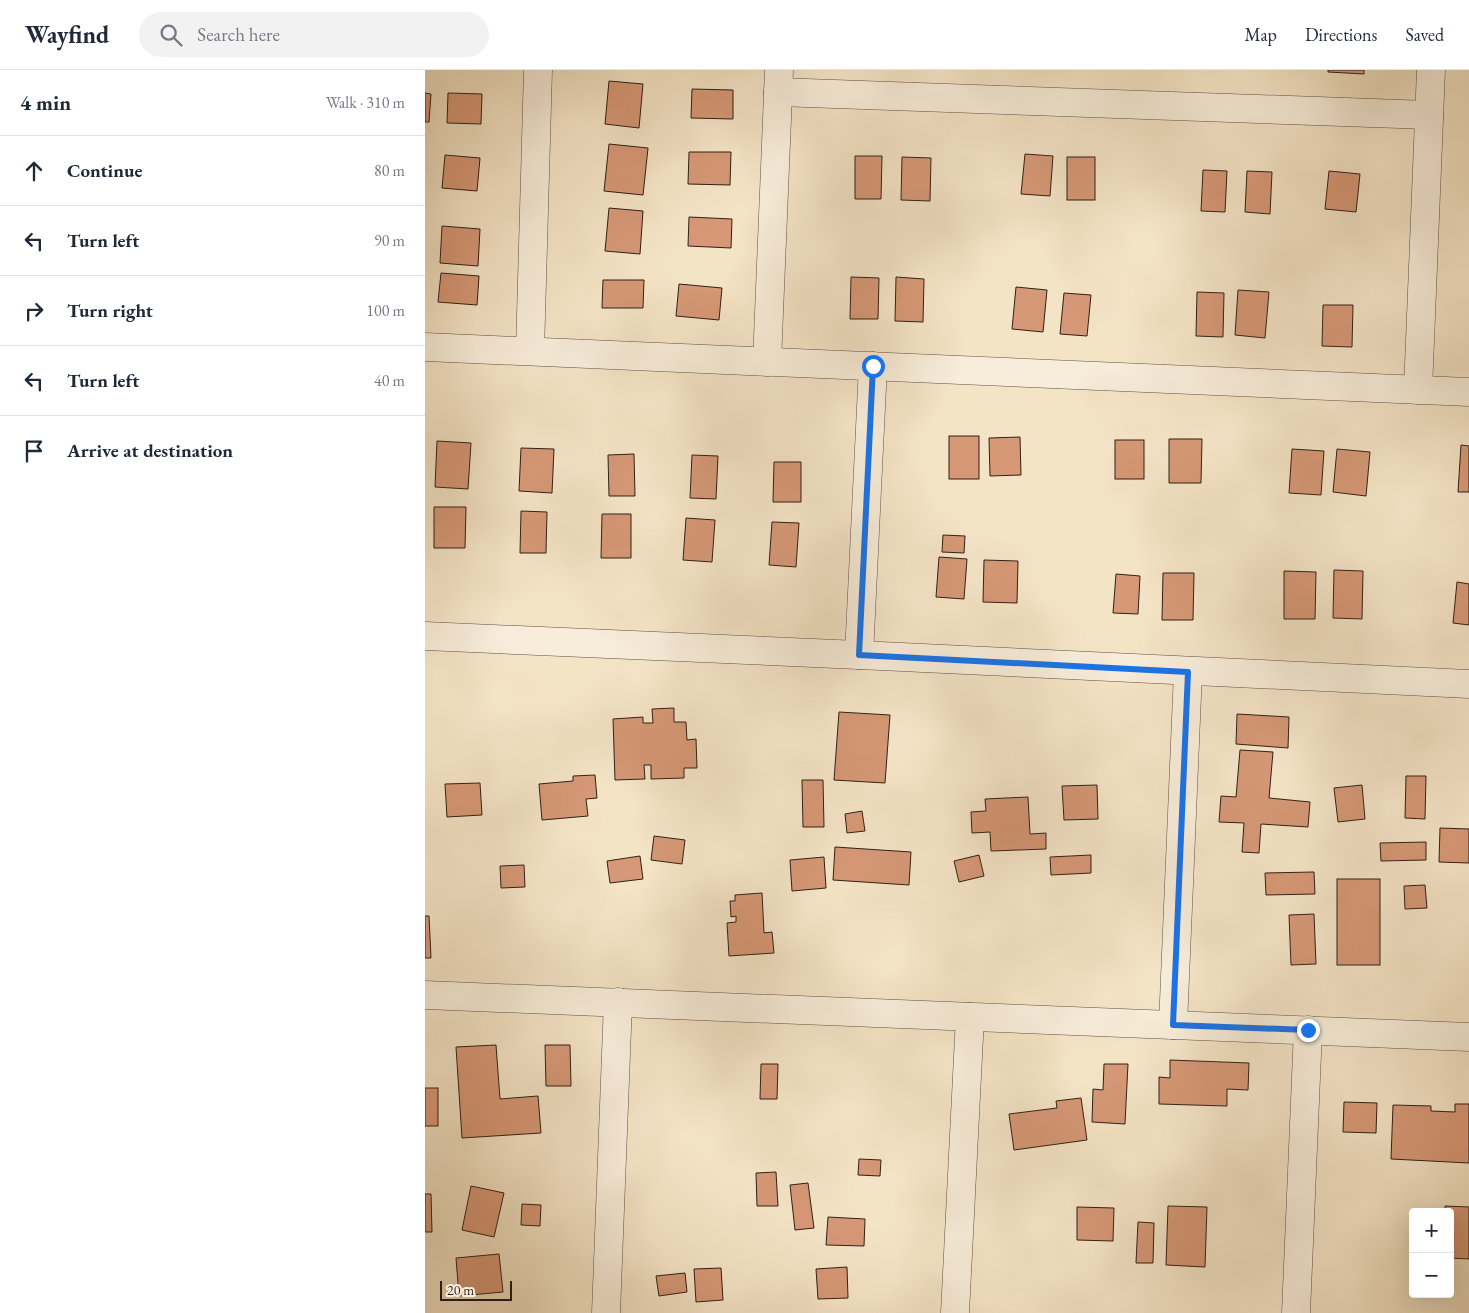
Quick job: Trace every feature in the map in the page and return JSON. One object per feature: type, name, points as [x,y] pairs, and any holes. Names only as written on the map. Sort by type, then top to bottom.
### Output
[{"type":"street","points":[[529,351],[538,70]]},
{"type":"street","points":[[1419,390],[1431,70]]},
{"type":"street","points":[[767,362],[779,81],[1429,115]]},
{"type":"street","points":[[425,347],[1469,392]]},
{"type":"street","points":[[859,655],[873,366]]},
{"type":"street","points":[[425,636],[1469,684]]},
{"type":"street","points":[[1173,1025],[1188,672]]},
{"type":"street","points":[[425,995],[1469,1036]]},
{"type":"street","points":[[606,1313],[618,1002]]},
{"type":"street","points":[[955,1313],[971,1017]]},
{"type":"street","points":[[1296,1313],[1308,1030]]},
{"type":"building","points":[[1328,70],[1364,70],[1364,74],[1328,72]]},
{"type":"building","points":[[609,81],[643,84],[639,128],[605,124]]},
{"type":"building","points":[[692,89],[733,90],[733,119],[691,118]]},
{"type":"building","points":[[425,93],[431,94],[429,122],[425,122]]},
{"type":"building","points":[[448,93],[482,94],[481,124],[447,123]]},
{"type":"building","points":[[609,144],[648,148],[643,195],[604,191]]},
{"type":"building","points":[[689,152],[731,152],[730,185],[688,184]]},
{"type":"building","points":[[1025,154],[1053,156],[1050,196],[1021,194]]},
{"type":"building","points":[[445,155],[480,158],[477,191],[442,188]]},
{"type":"building","points":[[855,156],[882,156],[881,199],[855,199]]},
{"type":"building","points":[[902,157],[931,158],[930,201],[901,200]]},
{"type":"building","points":[[1067,157],[1095,157],[1095,200],[1067,200]]},
{"type":"building","points":[[1203,170],[1227,171],[1225,212],[1201,211]]},
{"type":"building","points":[[1247,171],[1272,172],[1270,214],[1245,212]]},
{"type":"building","points":[[1329,171],[1360,174],[1356,212],[1325,209]]},
{"type":"building","points":[[609,208],[643,211],[640,254],[605,251]]},
{"type":"building","points":[[689,217],[732,219],[731,248],[688,246]]},
{"type":"building","points":[[442,226],[480,229],[478,266],[440,263]]},
{"type":"building","points":[[441,273],[479,276],[477,305],[438,302]]},
{"type":"building","points":[[851,277],[879,278],[878,319],[850,319]]},
{"type":"building","points":[[896,277],[924,279],[923,322],[895,321]]},
{"type":"building","points":[[603,280],[644,280],[643,308],[602,308]]},
{"type":"building","points":[[679,284],[722,288],[719,320],[676,316]]},
{"type":"building","points":[[1016,287],[1047,290],[1043,332],[1012,329]]},
{"type":"building","points":[[1238,290],[1269,292],[1265,338],[1235,335]]},
{"type":"building","points":[[1197,292],[1224,293],[1223,337],[1196,336]]},
{"type":"building","points":[[1064,293],[1091,295],[1087,336],[1060,334]]},
{"type":"building","points":[[1323,305],[1353,305],[1352,347],[1322,346]]},
{"type":"building","points":[[949,436],[979,436],[979,479],[949,479]]},
{"type":"building","points":[[1020,437],[1021,475],[990,476],[989,438]]},
{"type":"building","points":[[1169,439],[1202,439],[1201,483],[1169,483]]},
{"type":"building","points":[[1115,440],[1144,440],[1144,479],[1115,479]]},
{"type":"building","points":[[437,441],[471,443],[468,489],[435,487]]},
{"type":"building","points":[[1461,445],[1469,446],[1469,492],[1458,492]]},
{"type":"building","points":[[521,448],[554,449],[552,493],[519,491]]},
{"type":"building","points":[[1292,449],[1324,451],[1321,495],[1289,493]]},
{"type":"building","points":[[1337,449],[1370,452],[1366,496],[1333,492]]},
{"type":"building","points":[[634,454],[635,496],[609,496],[608,455]]},
{"type":"building","points":[[692,455],[718,456],[716,499],[690,498]]},
{"type":"building","points":[[774,462],[801,462],[801,502],[773,502]]},
{"type":"building","points":[[434,507],[466,507],[465,548],[434,548]]},
{"type":"building","points":[[521,511],[547,512],[546,553],[520,553]]},
{"type":"building","points":[[602,514],[631,514],[631,558],[601,558]]},
{"type":"building","points":[[686,518],[715,520],[712,562],[683,560]]},
{"type":"building","points":[[772,522],[799,523],[796,567],[769,565]]},
{"type":"building","points":[[943,535],[965,536],[964,553],[942,552]]},
{"type":"building","points":[[939,557],[967,559],[964,599],[936,597]]},
{"type":"building","points":[[984,560],[1018,561],[1017,603],[983,602]]},
{"type":"building","points":[[1334,570],[1363,571],[1362,619],[1333,618]]},
{"type":"building","points":[[1284,571],[1316,572],[1315,619],[1284,619]]},
{"type":"building","points":[[1163,573],[1194,573],[1193,620],[1162,620]]},
{"type":"building","points":[[1116,574],[1140,576],[1138,614],[1113,613]]},
{"type":"building","points":[[1457,582],[1469,584],[1469,625],[1453,623]]},
{"type":"building","points":[[674,708],[674,722],[686,722],[687,740],[696,739],[697,768],[684,768],[684,778],[651,779],[651,765],[644,765],[645,779],[615,780],[613,719],[643,717],[643,723],[653,723],[652,709]]},
{"type":"building","points":[[839,712],[890,715],[885,783],[834,780]]},
{"type":"building","points":[[1237,714],[1289,717],[1288,748],[1236,744]]},
{"type":"building","points":[[1240,750],[1273,752],[1269,798],[1310,802],[1308,827],[1261,824],[1259,853],[1242,852],[1244,823],[1219,822],[1221,796],[1236,797]]},
{"type":"building","points":[[595,775],[597,798],[586,799],[588,816],[542,820],[539,784],[573,781],[573,776]]},
{"type":"building","points":[[1406,776],[1426,776],[1425,819],[1405,818]]},
{"type":"building","points":[[802,780],[823,780],[824,827],[803,827]]},
{"type":"building","points":[[480,783],[482,815],[447,817],[445,784]]},
{"type":"building","points":[[1097,785],[1098,819],[1064,820],[1062,786]]},
{"type":"building","points":[[1362,785],[1365,819],[1338,822],[1334,788]]},
{"type":"building","points":[[1028,797],[1030,834],[1046,833],[1046,849],[991,851],[990,832],[972,833],[971,812],[986,811],[985,799]]},
{"type":"building","points":[[862,811],[865,831],[847,833],[845,814]]},
{"type":"building","points":[[1440,828],[1469,829],[1469,863],[1439,862]]},
{"type":"building","points":[[654,836],[685,840],[682,864],[651,860]]},
{"type":"building","points":[[1426,842],[1426,860],[1381,861],[1380,843]]},
{"type":"building","points":[[835,847],[911,852],[909,885],[833,880]]},
{"type":"building","points":[[979,855],[984,876],[959,882],[954,861]]},
{"type":"building","points":[[1091,855],[1091,873],[1051,875],[1050,857]]},
{"type":"building","points":[[640,856],[643,879],[610,883],[607,861]]},
{"type":"building","points":[[824,857],[826,888],[792,891],[790,860]]},
{"type":"building","points":[[524,865],[525,887],[501,888],[500,866]]},
{"type":"building","points":[[1314,872],[1315,894],[1266,895],[1265,873]]},
{"type":"building","points":[[1337,879],[1380,879],[1380,965],[1337,965]]},
{"type":"building","points":[[1425,885],[1427,908],[1405,909],[1404,886]]},
{"type":"building","points":[[762,893],[764,933],[772,932],[774,953],[729,956],[727,923],[736,922],[736,916],[731,917],[730,901],[735,901],[735,895]]},
{"type":"building","points":[[1314,914],[1316,964],[1291,965],[1289,915]]},
{"type":"building","points":[[425,916],[429,916],[431,958],[425,958]]},
{"type":"building","points":[[496,1045],[500,1099],[538,1096],[541,1133],[462,1138],[456,1047]]},
{"type":"building","points":[[545,1045],[570,1045],[571,1086],[546,1086]]},
{"type":"building","points":[[1170,1060],[1249,1063],[1248,1090],[1227,1089],[1227,1106],[1159,1104],[1159,1077],[1170,1078]]},
{"type":"building","points":[[761,1064],[778,1064],[777,1099],[760,1099]]},
{"type":"building","points":[[1104,1064],[1128,1064],[1125,1124],[1092,1122],[1093,1089],[1103,1090]]},
{"type":"building","points":[[425,1088],[438,1088],[438,1126],[425,1126]]},
{"type":"building","points":[[1081,1098],[1087,1140],[1014,1150],[1009,1114],[1057,1108],[1056,1101]]},
{"type":"building","points":[[1344,1102],[1377,1103],[1376,1133],[1343,1132]]},
{"type":"building","points":[[1455,1104],[1469,1104],[1469,1163],[1391,1159],[1393,1105],[1431,1106],[1431,1111],[1455,1112]]},
{"type":"building","points":[[859,1159],[881,1160],[880,1176],[858,1175]]},
{"type":"building","points":[[776,1172],[778,1206],[757,1206],[756,1173]]},
{"type":"building","points":[[808,1183],[814,1228],[795,1230],[790,1185]]},
{"type":"building","points":[[471,1186],[504,1193],[494,1237],[462,1230]]},
{"type":"building","points":[[425,1194],[431,1194],[432,1232],[425,1232]]},
{"type":"building","points":[[522,1204],[541,1205],[540,1226],[521,1225]]},
{"type":"building","points":[[1168,1206],[1207,1207],[1205,1267],[1166,1265]]},
{"type":"building","points":[[1445,1206],[1469,1207],[1469,1259],[1454,1258],[1454,1208],[1445,1208]]},
{"type":"building","points":[[1077,1207],[1114,1208],[1113,1241],[1077,1240]]},
{"type":"building","points":[[828,1217],[865,1219],[864,1246],[826,1245]]},
{"type":"building","points":[[1138,1222],[1154,1223],[1153,1263],[1136,1263]]},
{"type":"building","points":[[499,1254],[503,1292],[459,1296],[456,1258]]},
{"type":"building","points":[[847,1267],[848,1298],[818,1299],[816,1269]]},
{"type":"building","points":[[721,1268],[723,1300],[696,1302],[694,1269]]},
{"type":"building","points":[[685,1273],[687,1292],[659,1296],[656,1276]]},
{"type":"route","points":[[873,366],[859,655],[1188,672],[1173,1025],[1308,1030]]}]
